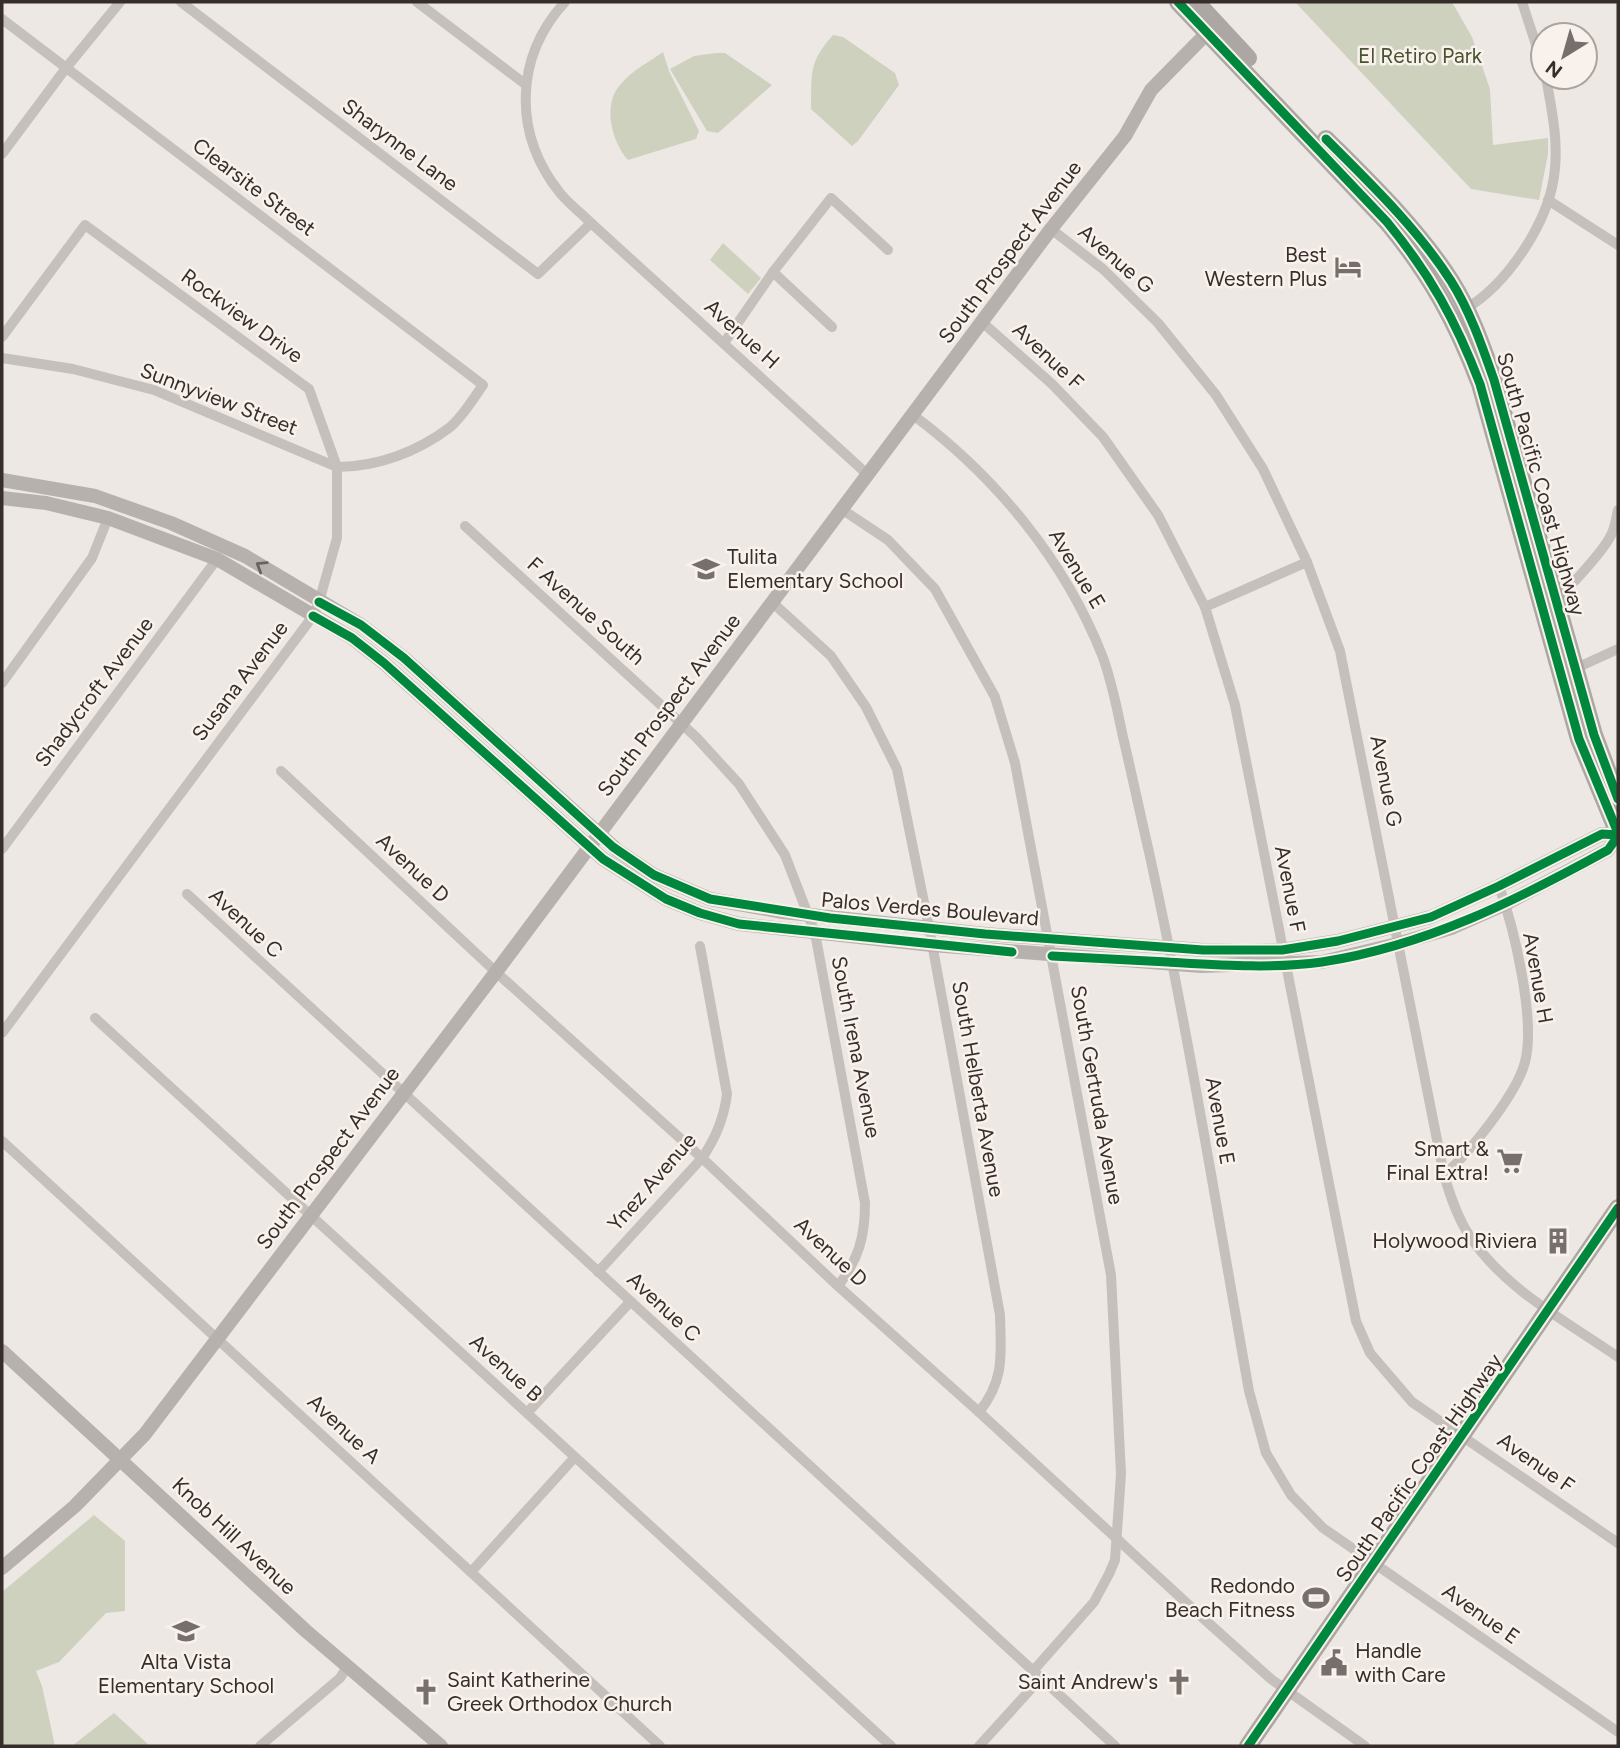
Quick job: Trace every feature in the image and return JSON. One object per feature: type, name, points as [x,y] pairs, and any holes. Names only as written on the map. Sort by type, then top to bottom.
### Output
[{"type":"highway","name":"South Pacific Coast Highway","points":[[1178,2],[1320,149],[1416,257],[1459,314],[1494,380],[1568,671],[1579,740],[1618,835]]},
{"type":"highway","name":"South Pacific Coast Highway","points":[[1202,5],[1387,201],[1428,249],[1451,282],[1459,314]]},
{"type":"highway","points":[[1320,149],[1327,149],[1368,191],[1387,201]]},
{"type":"highway","name":"South Pacific Coast Highway","points":[[1568,671],[1618,796]]},
{"type":"highway","name":"South Pacific Coast Highway","points":[[1248,1746],[1618,1208]]},
{"type":"main road","points":[[1202,5],[1207,33]]},
{"type":"main road","name":"South Prospect Avenue","points":[[2,1568],[75,1506],[145,1434],[844,510],[867,474],[1051,229],[1125,136],[1152,90],[1207,33]]},
{"type":"main road","name":"Palos Verdes Boulevard","points":[[2,480],[94,496],[166,521],[245,556],[316,609],[384,663],[589,847],[633,881],[666,899],[738,924],[1052,956],[1201,966],[1283,957],[1431,917],[1499,887],[1602,834],[1618,835],[1610,849],[1505,904],[1451,928],[1322,962],[1283,957],[1170,946],[985,934],[808,915],[710,899],[654,875],[598,835],[404,658],[361,625],[316,609],[217,559],[108,518],[46,503],[2,498]]},
{"type":"main road","points":[[46,503],[49,488]]},
{"type":"main road","points":[[160,538],[166,521]]},
{"type":"main road","name":"Knob Hill Avenue","points":[[2,1351],[347,1667],[442,1746]]},
{"type":"street","points":[[2,154],[66,68],[120,2]]},
{"type":"street","name":"Sharynne Lane","points":[[181,2],[538,274],[591,223]]},
{"type":"street","points":[[417,2],[525,84]]},
{"type":"street","name":"Avenue H","points":[[565,2],[555,12],[534,52],[525,84],[527,127],[540,161],[560,193],[867,474]]},
{"type":"street","points":[[1522,2],[1529,23]]},
{"type":"street","name":"Clearsite Street","points":[[2,19],[483,386],[450,427],[400,456],[360,467],[337,467]]},
{"type":"street","points":[[1459,314],[1476,303],[1506,274],[1542,218],[1555,170],[1555,132],[1548,91]]},
{"type":"street","points":[[724,342],[773,272],[831,198],[888,250]]},
{"type":"street","points":[[1548,200],[1618,245]]},
{"type":"street","name":"Rockview Drive","points":[[2,337],[85,225],[309,390],[337,467]]},
{"type":"street","name":"Avenue G","points":[[1051,229],[1103,268],[1158,323],[1216,395],[1263,468],[1307,562],[1340,651],[1444,1175],[1453,1204],[1467,1233],[1506,1278],[1618,1357]]},
{"type":"street","points":[[773,272],[832,327]]},
{"type":"street","name":"Avenue F","points":[[982,322],[1052,384],[1103,437],[1158,514],[1205,607],[1235,705],[1356,1321],[1370,1353],[1412,1402],[1618,1543]]},
{"type":"street","name":"Sunnyview Street","points":[[2,358],[73,369],[154,390],[337,467]]},
{"type":"street","name":"Avenue E","points":[[913,415],[970,463],[1007,500],[1047,552],[1090,629],[1112,684],[1170,946],[1249,1391],[1266,1453],[1291,1495],[1323,1528],[1618,1732]]},
{"type":"street","name":"Susana Avenue","points":[[2,1033],[316,609],[337,538],[337,467]]},
{"type":"street","name":"South Gertruda Avenue","points":[[844,510],[888,540],[935,589],[995,696],[1015,763],[1111,1275],[1121,1474],[1115,1560],[1094,1602],[979,1746]]},
{"type":"street","points":[[1549,601],[1614,534],[1618,510]]},
{"type":"street","points":[[2,683],[92,558],[108,518]]},
{"type":"street","name":"F Avenue South","points":[[465,526],[681,724]]},
{"type":"street","name":"Shadycroft Avenue","points":[[2,849],[217,559]]},
{"type":"street","points":[[1205,607],[1307,562]]},
{"type":"street","name":"South Helberta Avenue","points":[[773,603],[831,656],[866,707],[897,769],[929,927],[1000,1315],[999,1378],[989,1400],[979,1412]]},
{"type":"street","points":[[1568,671],[1618,649]]},
{"type":"street","name":"South Irena Avenue","points":[[681,724],[739,784],[785,855],[814,933],[865,1203],[865,1226],[860,1250],[851,1270],[838,1286]]},
{"type":"street","name":"Avenue D","points":[[281,772],[838,1286],[1258,1668],[1365,1746]]},
{"type":"street","name":"Avenue H","points":[[1444,1175],[1461,1160],[1481,1134],[1517,1082],[1526,1060],[1529,1043],[1527,1005],[1499,887]]},
{"type":"street","name":"Avenue C","points":[[187,894],[1115,1746]]},
{"type":"street","name":"Ynez Avenue","points":[[598,1272],[702,1158],[713,1143],[720,1125],[727,1094],[700,946]]},
{"type":"street","name":"Avenue B","points":[[95,1018],[891,1746]]},
{"type":"street","name":"Avenue A","points":[[2,1141],[660,1746]]},
{"type":"street","points":[[527,1413],[630,1302]]},
{"type":"street","points":[[471,1572],[574,1458]]},
{"type":"street","points":[[260,1746],[340,1678],[347,1667]]},
{"type":"green space","name":"El Retiro Park","points":[[1295,2],[1452,2],[1472,37],[1490,89],[1493,145],[1548,138],[1548,154],[1539,200],[1471,189]]},
{"type":"green space","points":[[833,35],[843,37],[895,73],[899,85],[852,146],[811,109],[815,61]]},
{"type":"green space","points":[[663,52],[669,71],[699,131],[696,139],[628,160],[614,134],[611,103],[624,80]]},
{"type":"green space","points":[[725,53],[772,85],[718,133],[707,131],[670,69],[694,56]]},
{"type":"green space","points":[[723,243],[761,278],[748,294],[710,260]]},
{"type":"green space","points":[[94,1515],[125,1541],[125,1611],[106,1613],[59,1662],[36,1671],[42,1686],[55,1746],[2,1746],[2,1592]]},
{"type":"green space","points":[[114,1713],[150,1746],[72,1746]]},
{"type":"cycle path","points":[[1178,2],[1387,222],[1429,279],[1451,319],[1480,384],[1579,739],[1618,833]]},
{"type":"cycle path","points":[[1326,139],[1392,207],[1438,261],[1470,317],[1494,380],[1594,735],[1618,799]]},
{"type":"cycle path","points":[[319,602],[361,625],[404,658],[613,847],[654,875],[710,899],[830,918],[985,934],[1203,950],[1282,950],[1338,941],[1431,917],[1602,834],[1618,835]]},
{"type":"cycle path","points":[[313,616],[352,638],[384,663],[603,859],[666,899],[700,913],[739,924],[1012,952]]},
{"type":"cycle path","points":[[1052,956],[1265,966],[1322,962],[1360,955],[1434,933],[1505,903],[1608,850],[1618,836]]},
{"type":"cycle path","points":[[1248,1746],[1618,1208]]},
{"type":"place","name":"Best Western Plus","points":[[1348,267]]},
{"type":"place","name":"Tulita Elementary School","points":[[706,569]]},
{"type":"place","name":"Smart & Final Extra!","points":[[1510,1161]]},
{"type":"place","name":"Holywood Riviera","points":[[1558,1241]]},
{"type":"place","name":"Redondo Beach Fitness","points":[[1316,1598]]},
{"type":"place","name":"Alta Vista Elementary School","points":[[186,1631]]},
{"type":"place","name":"Handle with Care","points":[[1334,1663]]},
{"type":"place","name":"Saint Andrew's","points":[[1179,1682]]},
{"type":"place","name":"Saint Katherine Greek Orthodox Church","points":[[426,1692]]}]
